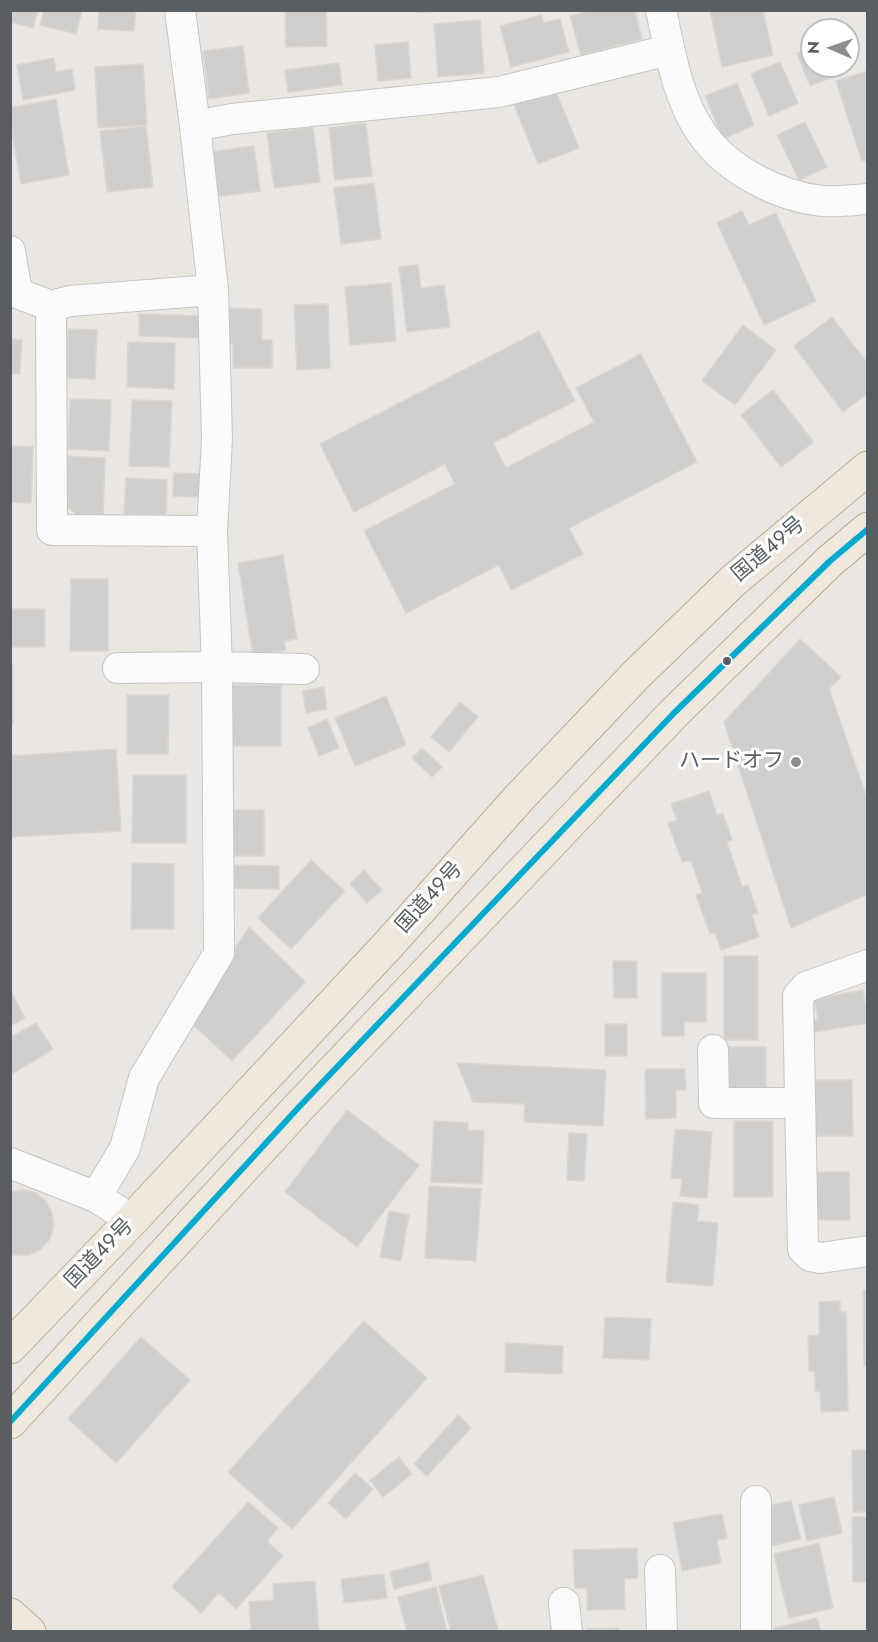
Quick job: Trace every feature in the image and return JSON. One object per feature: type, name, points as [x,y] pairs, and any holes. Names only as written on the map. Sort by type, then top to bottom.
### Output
[{"type":"highway","name":"国道49号","points":[[10,1347],[132,1220],[388,944],[519,798],[636,675],[734,579],[867,468]]},
{"type":"highway","points":[[10,1422],[299,1107],[674,713],[830,561],[867,529]]},
{"type":"highway","points":[[10,1615],[29,1632]]},
{"type":"street","points":[[96,1197],[126,1148],[144,1078],[219,952],[217,667],[212,531],[217,439],[213,290],[180,10]]},
{"type":"street","points":[[661,10],[669,50],[690,113],[701,133],[722,157],[778,190],[804,198],[823,201],[867,199]]},
{"type":"street","points":[[195,126],[232,119],[499,92],[669,50]]},
{"type":"street","points":[[10,251],[17,293],[51,306],[70,300],[213,290]]},
{"type":"street","points":[[51,306],[52,530],[212,531]]},
{"type":"street","points":[[117,668],[304,669]]},
{"type":"street","points":[[867,965],[806,987],[798,996],[803,1249],[810,1256],[821,1258],[867,1251]]},
{"type":"street","points":[[713,1050],[714,1103],[800,1103]]},
{"type":"street","points":[[10,1163],[96,1197],[132,1220]]},
{"type":"street","points":[[756,1501],[756,1632]]},
{"type":"street","points":[[660,1570],[662,1632]]},
{"type":"building","points":[[10,10],[38,10],[33,28],[10,22]]},
{"type":"building","points":[[44,10],[82,10],[76,34],[40,25]]},
{"type":"building","points":[[99,10],[136,10],[134,31],[98,29]]},
{"type":"building","points":[[285,10],[326,10],[327,46],[286,47]]},
{"type":"building","points":[[417,10],[453,10],[453,11],[417,12]]},
{"type":"building","points":[[593,10],[635,10],[642,39],[581,55],[570,16]]},
{"type":"building","points":[[710,10],[763,10],[773,55],[722,67]]},
{"type":"building","points":[[542,15],[543,23],[560,19],[569,52],[511,67],[500,26]]},
{"type":"building","points":[[480,20],[484,73],[438,77],[434,24]]},
{"type":"building","points":[[408,42],[411,78],[378,81],[375,45]]},
{"type":"building","points":[[243,46],[249,93],[209,99],[203,51]]},
{"type":"building","points":[[54,58],[56,72],[72,69],[75,90],[23,100],[17,65]]},
{"type":"building","points":[[780,62],[798,103],[769,116],[751,74]]},
{"type":"building","points":[[339,63],[342,85],[288,92],[285,70]]},
{"type":"building","points":[[143,64],[147,125],[98,128],[95,67]]},
{"type":"building","points":[[868,71],[868,160],[862,161],[836,81],[860,78],[860,74]]},
{"type":"building","points":[[807,78],[830,78],[810,86]]},
{"type":"building","points":[[737,83],[754,125],[723,139],[705,96]]},
{"type":"building","points":[[553,84],[579,148],[538,164],[512,100]]},
{"type":"building","points":[[56,99],[69,175],[21,184],[10,122],[10,108]]},
{"type":"building","points":[[805,122],[827,167],[799,180],[777,135]]},
{"type":"building","points":[[366,123],[372,176],[335,180],[329,128]]},
{"type":"building","points":[[146,126],[153,187],[107,192],[100,131]]},
{"type":"building","points":[[313,127],[320,182],[274,188],[267,133]]},
{"type":"building","points":[[254,146],[260,191],[215,197],[209,152]]},
{"type":"building","points":[[374,183],[381,239],[341,244],[334,188]]},
{"type":"building","points":[[742,211],[749,225],[776,213],[816,301],[764,325],[717,223]]},
{"type":"building","points":[[418,265],[421,288],[444,285],[450,327],[407,332],[399,267]]},
{"type":"building","points":[[391,283],[396,341],[350,345],[345,287]]},
{"type":"building","points":[[328,304],[330,368],[297,370],[294,305]]},
{"type":"building","points":[[225,308],[262,309],[262,340],[272,340],[272,368],[233,368],[233,344],[224,344]]},
{"type":"building","points":[[139,314],[202,316],[201,338],[139,336]]},
{"type":"building","points":[[832,317],[868,364],[868,393],[843,412],[794,346]]},
{"type":"building","points":[[743,325],[776,350],[735,405],[702,381]]},
{"type":"building","points":[[68,329],[97,330],[95,379],[67,378]]},
{"type":"building","points":[[539,331],[575,401],[493,443],[506,468],[594,422],[576,388],[641,354],[697,462],[569,528],[583,554],[511,590],[499,565],[406,613],[364,531],[455,484],[445,464],[354,512],[320,444]]},
{"type":"building","points":[[10,339],[22,340],[20,374],[10,374]]},
{"type":"building","points":[[128,342],[175,343],[174,389],[127,387]]},
{"type":"building","points":[[773,390],[814,442],[781,467],[741,415]]},
{"type":"building","points":[[70,399],[111,400],[109,451],[68,449]]},
{"type":"building","points":[[132,400],[172,401],[169,467],[129,466]]},
{"type":"building","points":[[10,446],[33,447],[31,503],[10,502]]},
{"type":"building","points":[[65,456],[105,458],[103,519],[81,518],[64,504]]},
{"type":"building","points":[[174,473],[203,474],[202,497],[173,496]]},
{"type":"building","points":[[126,478],[167,480],[166,515],[124,514]]},
{"type":"building","points":[[283,555],[297,639],[284,641],[286,650],[253,656],[238,563]]},
{"type":"building","points":[[71,579],[108,579],[108,651],[70,651]]},
{"type":"building","points":[[10,609],[45,609],[45,647],[10,647]]},
{"type":"building","name":"ハードオフ","points":[[800,639],[841,677],[829,689],[868,801],[868,894],[791,928],[724,722]]},
{"type":"building","points":[[10,664],[13,664],[13,724],[10,724]]},
{"type":"building","points":[[231,685],[281,685],[281,746],[231,746]]},
{"type":"building","points":[[324,687],[327,709],[306,713],[303,691]]},
{"type":"building","points":[[127,695],[169,695],[168,754],[127,754]]},
{"type":"building","points":[[386,696],[406,745],[355,766],[335,718]]},
{"type":"building","points":[[460,702],[478,717],[449,752],[431,737]]},
{"type":"building","points":[[327,719],[339,748],[319,756],[308,728]]},
{"type":"building","points":[[422,748],[442,767],[432,777],[412,758]]},
{"type":"building","points":[[116,749],[121,831],[10,837],[10,756]]},
{"type":"building","points":[[133,775],[186,775],[186,843],[132,843]]},
{"type":"building","points":[[709,791],[717,815],[723,813],[732,840],[727,842],[742,887],[748,885],[758,913],[752,915],[759,937],[721,950],[715,933],[710,934],[696,895],[702,893],[691,860],[682,862],[668,823],[677,820],[671,804]]},
{"type":"building","points":[[229,810],[264,810],[264,856],[229,856]]},
{"type":"building","points":[[311,860],[345,891],[291,949],[258,918]]},
{"type":"building","points":[[132,863],[174,864],[174,929],[131,929]]},
{"type":"building","points":[[230,865],[279,866],[279,889],[229,888]]},
{"type":"building","points":[[364,870],[382,890],[367,903],[350,884]]},
{"type":"building","points":[[249,927],[305,982],[232,1061],[188,1020]]},
{"type":"building","points":[[724,956],[758,956],[758,1040],[724,1040]]},
{"type":"building","points":[[613,961],[637,961],[637,998],[614,998]]},
{"type":"building","points":[[662,973],[706,973],[706,1022],[684,1022],[684,1036],[662,1036]]},
{"type":"building","points":[[10,989],[25,1018],[10,1026]]},
{"type":"building","points":[[863,990],[868,1023],[810,1033],[808,1021],[818,1019],[814,999]]},
{"type":"building","points":[[36,1023],[53,1049],[10,1075],[10,1038]]},
{"type":"building","points":[[605,1024],[627,1024],[627,1056],[605,1056]]},
{"type":"building","points":[[723,1047],[766,1047],[766,1094],[723,1094]]},
{"type":"building","points":[[457,1063],[606,1070],[603,1126],[524,1122],[525,1104],[473,1102]]},
{"type":"building","points":[[645,1069],[685,1069],[686,1090],[676,1090],[676,1118],[646,1119]]},
{"type":"building","points":[[810,1080],[852,1080],[853,1136],[809,1136]]},
{"type":"building","points":[[347,1110],[419,1165],[357,1247],[285,1192]]},
{"type":"building","points":[[434,1121],[468,1123],[468,1130],[484,1131],[482,1184],[431,1182]]},
{"type":"building","points":[[734,1121],[773,1121],[773,1197],[734,1197]]},
{"type":"building","points":[[675,1129],[712,1132],[707,1198],[680,1196],[682,1179],[671,1178]]},
{"type":"building","points":[[569,1133],[587,1134],[584,1181],[567,1180]]},
{"type":"building","points":[[812,1172],[849,1172],[850,1220],[813,1220]]},
{"type":"building","points":[[429,1186],[481,1189],[476,1261],[425,1258]]},
{"type":"building","points":[[23,1190],[36,1193],[46,1201],[52,1213],[54,1226],[50,1239],[41,1249],[29,1255],[15,1255],[10,1254],[10,1192]]},
{"type":"building","points":[[673,1202],[699,1205],[697,1221],[718,1223],[713,1286],[666,1282]]},
{"type":"building","points":[[389,1211],[409,1215],[401,1261],[380,1257]]},
{"type":"building","points":[[863,1290],[868,1290],[868,1366],[864,1366]]},
{"type":"building","points":[[840,1301],[840,1312],[846,1312],[848,1411],[821,1412],[820,1391],[815,1392],[815,1371],[809,1371],[808,1336],[819,1335],[819,1302]]},
{"type":"building","points":[[605,1317],[651,1319],[649,1360],[603,1358]]},
{"type":"building","points":[[364,1321],[427,1378],[292,1529],[228,1472]]},
{"type":"building","points":[[141,1337],[190,1380],[116,1463],[68,1419]]},
{"type":"building","points":[[506,1343],[563,1346],[562,1374],[505,1372]]},
{"type":"building","points":[[458,1415],[471,1428],[427,1476],[414,1464]]},
{"type":"building","points":[[852,1450],[868,1450],[868,1512],[853,1512]]},
{"type":"building","points":[[399,1457],[412,1474],[383,1497],[370,1480]]},
{"type":"building","points":[[355,1473],[373,1489],[346,1519],[328,1503]]},
{"type":"building","points":[[834,1497],[842,1533],[807,1541],[799,1505]]},
{"type":"building","points":[[791,1501],[801,1539],[771,1546],[762,1507]]},
{"type":"building","points":[[248,1502],[278,1528],[267,1541],[283,1556],[236,1609],[219,1593],[201,1613],[172,1587]]},
{"type":"building","points":[[722,1514],[727,1538],[717,1540],[721,1563],[682,1571],[673,1523]]},
{"type":"building","points":[[852,1517],[868,1517],[868,1582],[853,1582]]},
{"type":"building","points":[[819,1543],[833,1608],[789,1618],[774,1554]]},
{"type":"building","points":[[637,1548],[638,1578],[624,1579],[625,1609],[587,1610],[587,1588],[575,1588],[573,1550]]},
{"type":"building","points":[[428,1562],[432,1580],[394,1589],[390,1572]]},
{"type":"building","points":[[384,1574],[387,1598],[344,1603],[341,1579]]},
{"type":"building","points":[[483,1575],[498,1630],[451,1632],[439,1586]]},
{"type":"building","points":[[315,1581],[319,1632],[251,1632],[249,1602],[274,1600],[273,1584]]},
{"type":"building","points":[[436,1587],[447,1632],[407,1632],[398,1597]]},
{"type":"building","points":[[817,1618],[821,1632],[775,1632],[774,1628]]},
{"type":"building","points":[[618,1628],[619,1632],[587,1632],[587,1629]]},
{"type":"transit line","points":[[10,1422],[299,1107],[674,713],[830,561],[868,529]]},
{"type":"place","name":"ハードオフ","points":[[796,762]]}]
